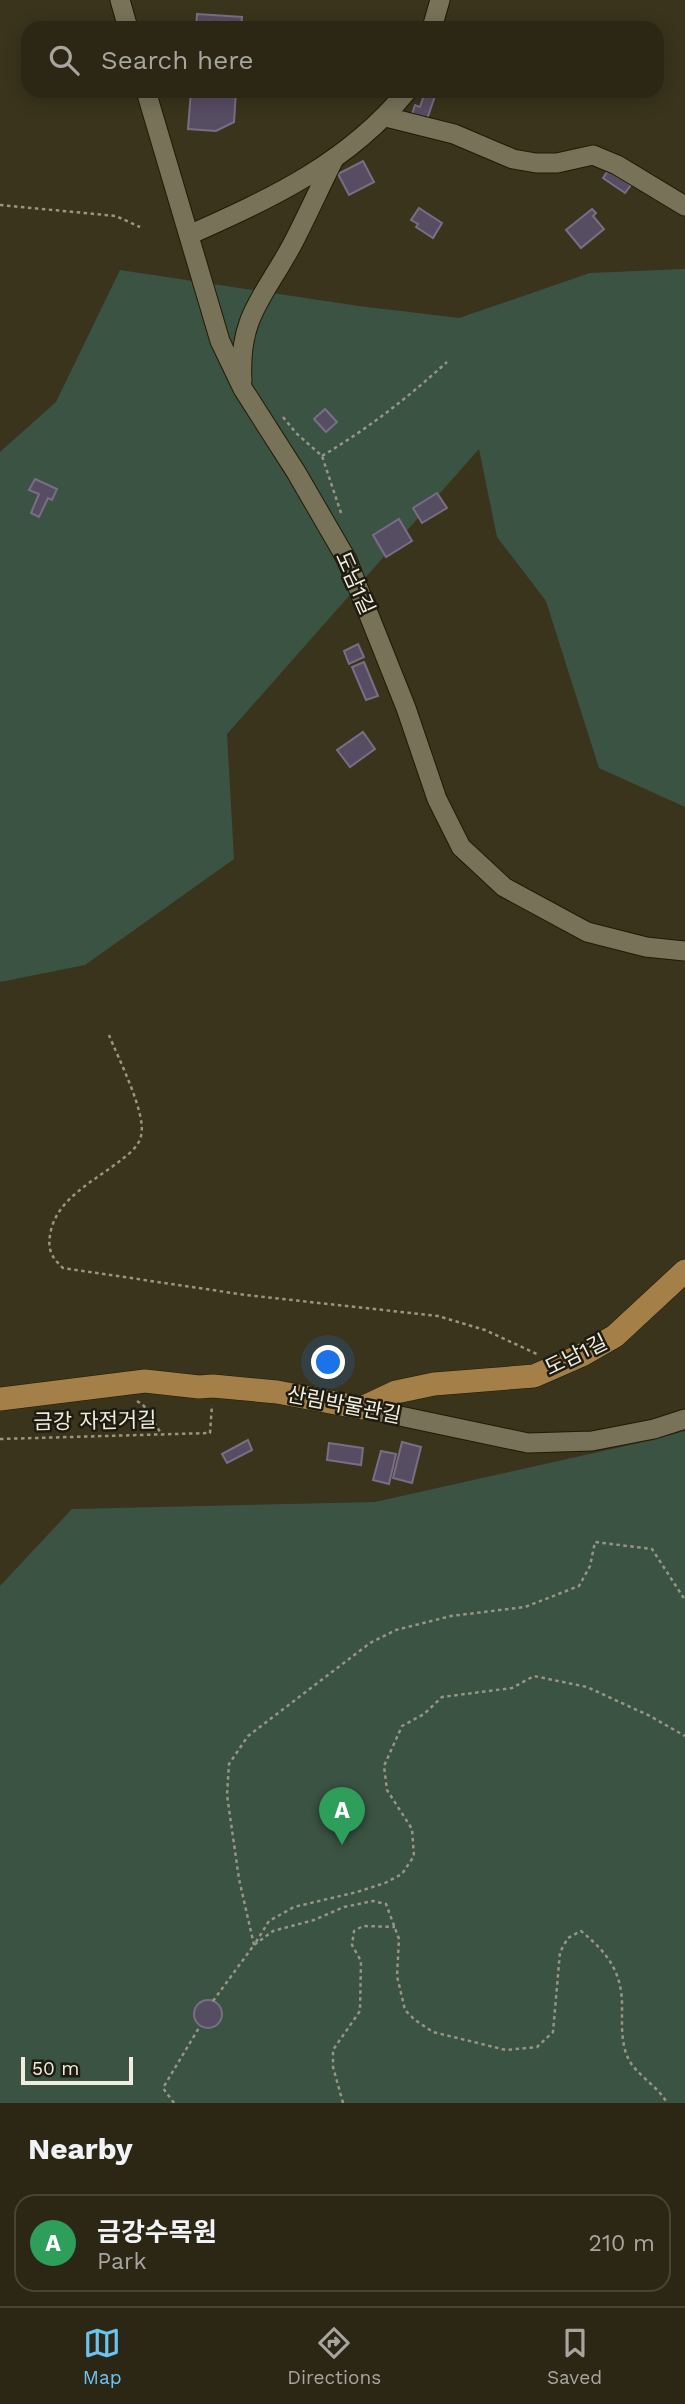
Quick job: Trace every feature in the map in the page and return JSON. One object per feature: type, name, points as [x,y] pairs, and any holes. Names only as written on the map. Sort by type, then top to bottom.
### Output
[{"type":"main road","name":"도남1길","points":[[362,1408],[396,1392],[434,1384],[534,1376],[582,1356],[615,1336],[685,1271]]},
{"type":"main road","name":"산림박물관길","points":[[0,1399],[145,1381],[277,1392],[362,1408]]},
{"type":"street","points":[[120,0],[126,21]]},
{"type":"street","points":[[434,21],[440,0]]},
{"type":"street","name":"도남1길","points":[[148,98],[220,341],[243,389],[296,472],[347,560],[406,708],[437,799],[461,848],[504,887],[587,932],[646,947],[685,951]]},
{"type":"street","points":[[189,235],[290,188],[332,161],[386,117],[401,98]]},
{"type":"street","points":[[386,117],[454,134],[513,159],[557,163],[593,155],[617,164],[685,206]]},
{"type":"street","points":[[243,389],[241,361],[250,316],[292,245],[332,161]]},
{"type":"street","name":"산림박물관길","points":[[362,1408],[528,1443],[592,1441],[654,1429],[685,1419]]},
{"type":"path","points":[[0,205],[116,216],[140,227]]},
{"type":"path","points":[[323,456],[372,426],[447,362]]},
{"type":"path","points":[[109,1035],[142,1119],[141,1138],[131,1152],[64,1203],[54,1217],[49,1240],[52,1257],[63,1268],[246,1295],[438,1316],[485,1331],[559,1365]]},
{"type":"path","name":"금강 자전거길","points":[[0,1438],[210,1433],[214,1393]]},
{"type":"path","points":[[254,1945],[227,1795],[229,1764],[248,1736],[370,1643],[396,1630],[451,1616],[525,1607],[579,1586],[590,1566],[595,1542],[652,1549],[685,1600]]},
{"type":"path","points":[[213,2001],[269,1921],[294,1907],[357,1892],[402,1874],[414,1856],[412,1829],[387,1790],[384,1766],[402,1726],[424,1714],[442,1697],[512,1688],[534,1676],[587,1688],[650,1716],[685,1737]]},
{"type":"path","points":[[254,1945],[273,1931],[314,1920],[344,1907],[373,1900],[386,1904],[399,1939],[397,1976],[405,2010],[433,2032],[506,2050],[537,2047],[553,2032],[560,1952],[568,1938],[581,1931],[597,1944],[617,1971],[622,2004],[622,2031],[628,2059],[667,2103]]},
{"type":"path","points":[[342,2103],[333,2067],[333,2050],[360,2011],[361,1961],[352,1945],[354,1931],[363,1926],[396,1927]]},
{"type":"path","points":[[174,2103],[163,2088],[200,2026]]},
{"type":"green space","points":[[685,269],[685,807],[599,768],[546,601],[497,537],[479,449],[227,734],[234,859],[85,965],[0,982],[0,452],[56,402],[120,270],[359,306],[459,318],[590,273]]},
{"type":"green space","points":[[685,1431],[685,2103],[0,2103],[0,1586],[72,1509],[375,1502]]},
{"type":"building","points":[[197,14],[242,17],[242,21],[196,21]]},
{"type":"building","points":[[190,98],[236,98],[234,122],[216,131],[188,129]]},
{"type":"building","points":[[423,98],[434,98],[426,122],[411,117],[415,105],[420,107]]},
{"type":"building","points":[[363,161],[374,182],[349,195],[338,174]]},
{"type":"building","points":[[609,169],[631,185],[625,193],[603,178]]},
{"type":"building","points":[[419,208],[442,223],[433,238],[416,227],[418,224],[411,220]]},
{"type":"building","points":[[592,209],[596,213],[593,216],[604,229],[581,248],[566,230]]},
{"type":"building","points":[[325,409],[337,422],[326,432],[314,419]]},
{"type":"building","points":[[35,479],[57,489],[52,500],[48,498],[39,517],[31,513],[39,494],[29,490]]},
{"type":"building","points":[[437,493],[447,508],[422,523],[413,508]]},
{"type":"building","points":[[399,519],[412,541],[386,557],[373,535]]},
{"type":"building","points":[[358,644],[364,657],[349,664],[344,651]]},
{"type":"building","points":[[364,662],[378,696],[366,700],[352,667]]},
{"type":"building","points":[[363,732],[375,749],[350,767],[337,750]]},
{"type":"building","points":[[248,1440],[252,1450],[227,1463],[222,1454]]},
{"type":"building","points":[[402,1442],[421,1447],[412,1483],[393,1478]]},
{"type":"building","points":[[329,1443],[363,1448],[361,1465],[327,1460]]},
{"type":"building","points":[[381,1451],[396,1454],[389,1484],[373,1480]]},
{"type":"building","points":[[208,2000],[218,2004],[222,2014],[218,2024],[208,2028],[198,2024],[194,2014],[198,2004]]},
{"type":"place","name":"금강수목원","points":[[342,1845]]}]
